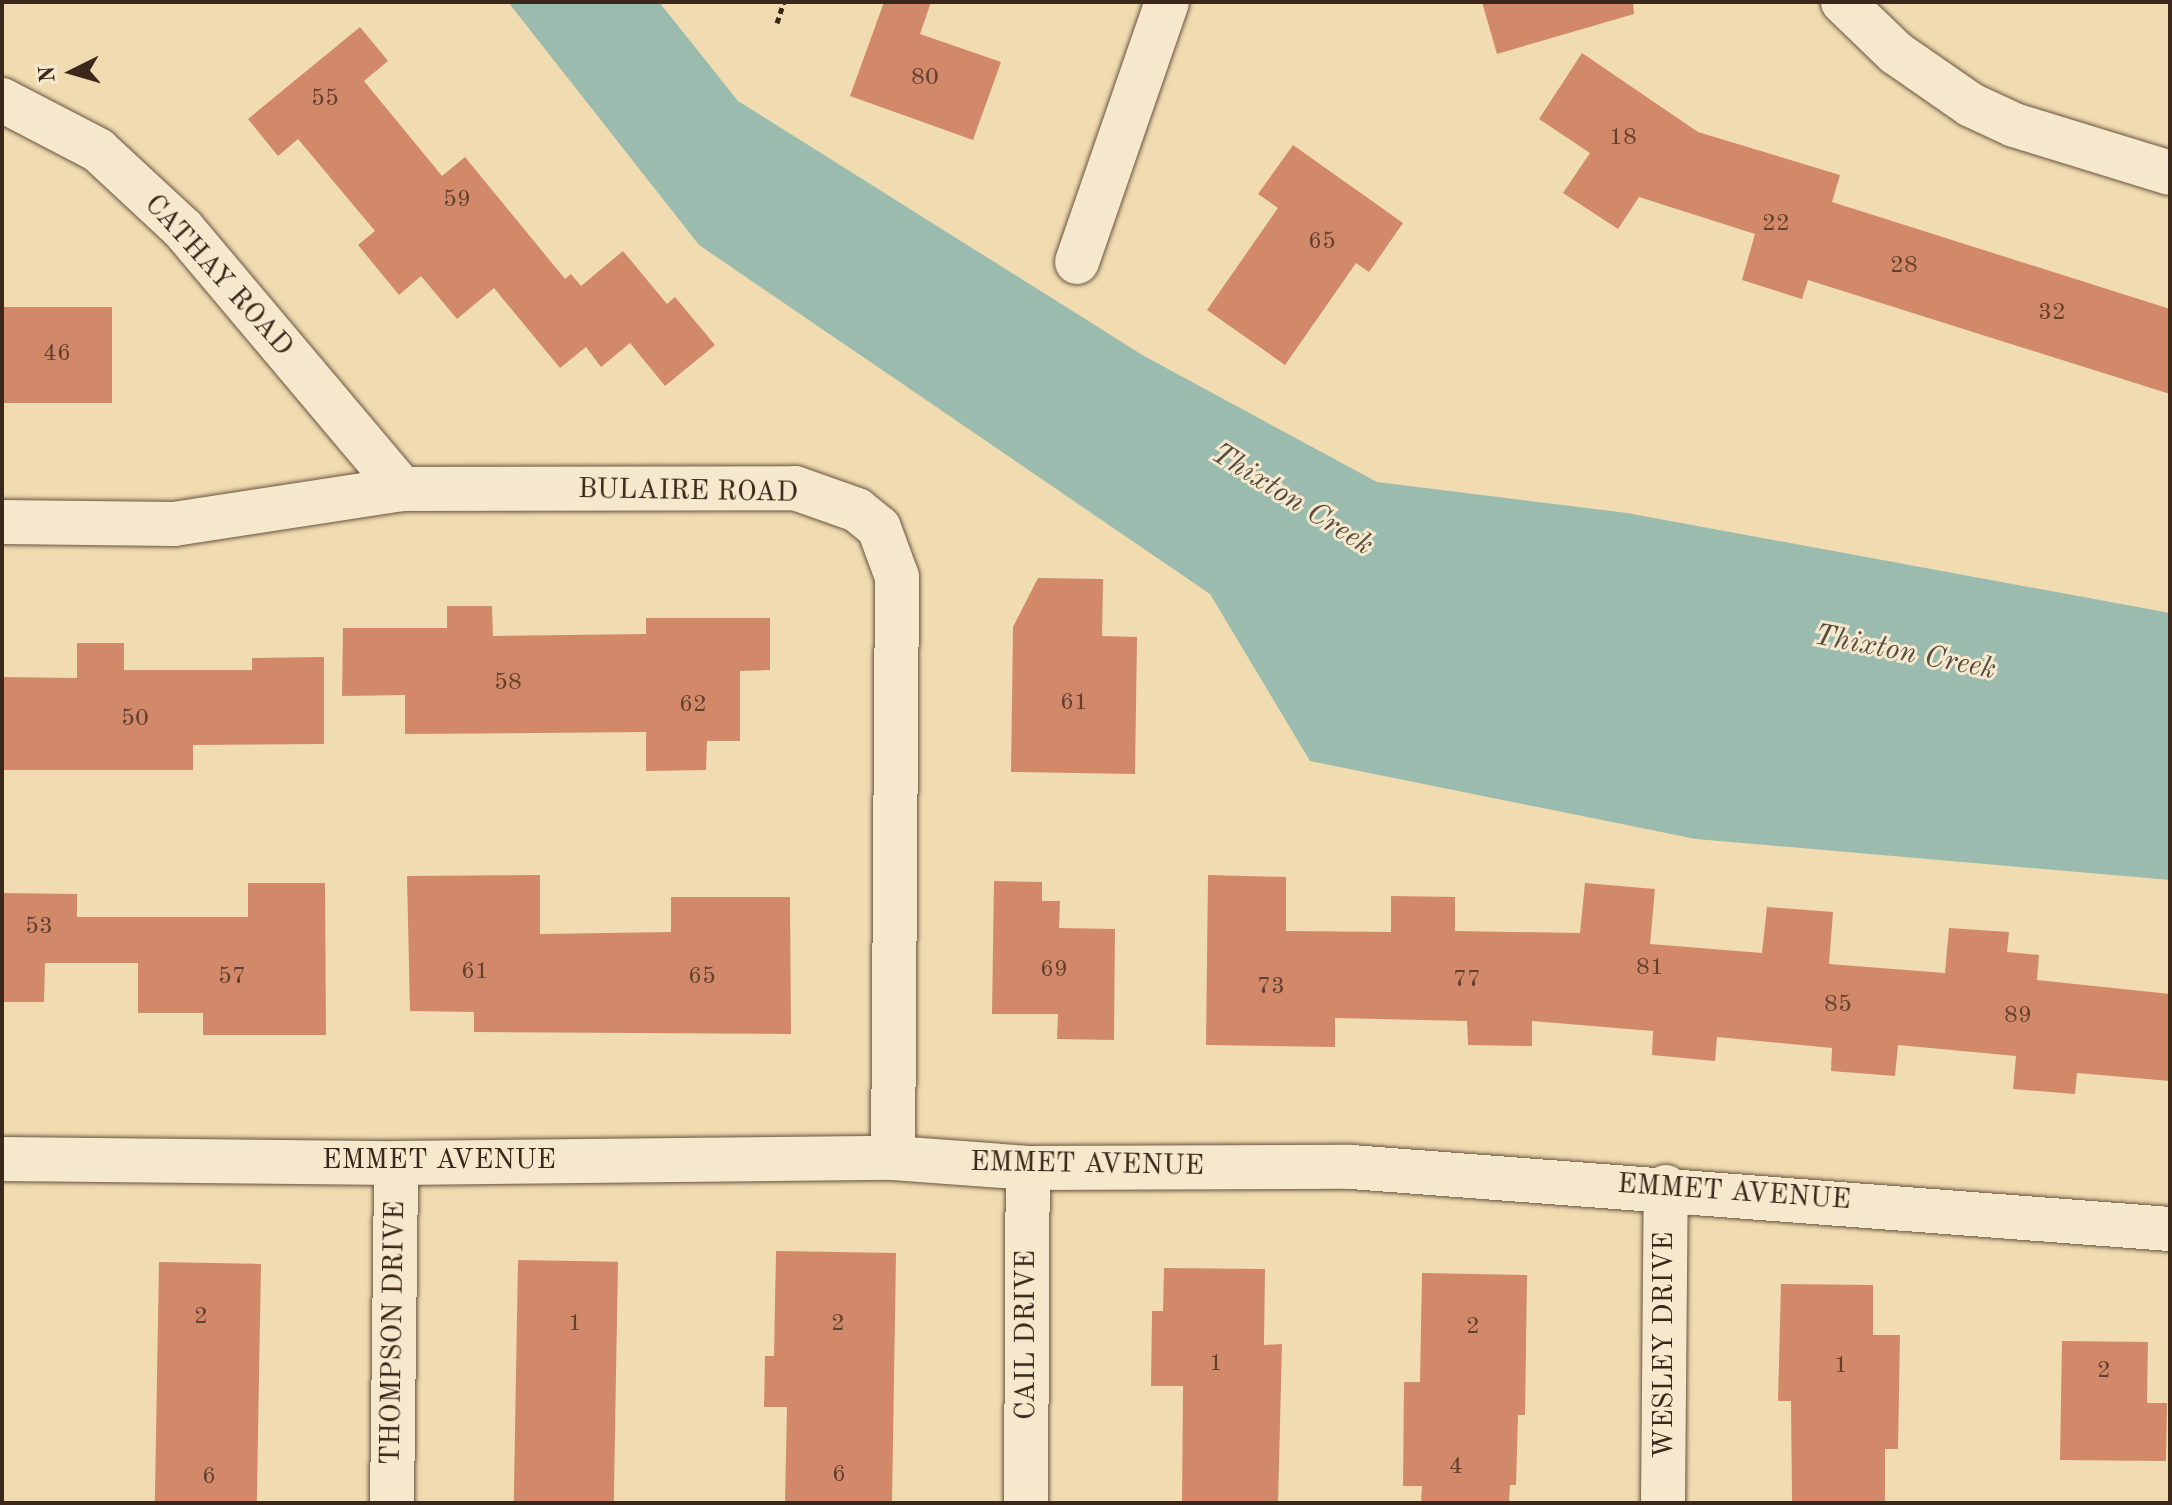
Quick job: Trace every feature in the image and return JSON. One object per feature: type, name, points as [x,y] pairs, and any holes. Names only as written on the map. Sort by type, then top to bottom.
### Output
[{"type":"street","points":[[1077,262],[1167,2]]},
{"type":"street","points":[[1843,2],[1896,53],[1971,105],[2014,125],[2170,173]]},
{"type":"street","name":"CATHAY ROAD","points":[[2,100],[98,150],[183,229],[402,489]]},
{"type":"street","name":"BULAIRE ROAD","points":[[2,522],[174,524],[402,489],[795,488],[857,510],[879,528],[897,577],[893,1158]]},
{"type":"street","name":"EMMET AVENUE","points":[[2,1159],[396,1163],[893,1158],[1028,1168],[1351,1167],[1666,1187],[2170,1229]]},
{"type":"street","name":"THOMPSON DRIVE","points":[[392,1503],[396,1163]]},
{"type":"street","name":"CAIL DRIVE","points":[[1026,1503],[1028,1168]]},
{"type":"street","name":"WESLEY DRIVE","points":[[1663,1503],[1666,1187]]},
{"type":"path","points":[[777,23],[784,2]]},
{"type":"water","name":"Thixton Creek","points":[[508,2],[659,2],[738,101],[1144,356],[1377,482],[1627,513],[2170,613],[2170,880],[1696,839],[1310,761],[1210,594],[699,245]]},
{"type":"building","points":[[884,2],[931,2],[920,34],[1001,62],[973,140],[850,96]]},
{"type":"building","points":[[1482,2],[1633,2],[1634,14],[1497,54]]},
{"type":"building","points":[[360,27],[388,61],[364,81],[442,176],[465,157],[565,279],[571,274],[581,286],[623,251],[667,304],[675,297],[715,345],[665,386],[630,343],[601,367],[586,347],[560,368],[494,288],[457,319],[421,276],[399,295],[358,245],[375,231],[298,139],[278,156],[248,119]]},
{"type":"building","points":[[1582,53],[1698,132],[1840,175],[1832,202],[2170,309],[2170,394],[1808,280],[1802,299],[1742,280],[1755,234],[1639,197],[1618,229],[1563,193],[1590,153],[1539,119]]},
{"type":"building","points":[[1293,145],[1403,223],[1369,272],[1356,263],[1285,365],[1207,310],[1278,208],[1258,194]]},
{"type":"building","points":[[2,307],[112,307],[112,403],[2,403]]},
{"type":"building","points":[[1038,578],[1103,579],[1102,636],[1137,637],[1135,774],[1011,772],[1013,627]]},
{"type":"building","points":[[447,606],[492,606],[493,636],[646,634],[646,618],[770,618],[770,670],[740,671],[740,741],[707,741],[706,770],[646,771],[646,732],[405,734],[405,695],[342,696],[343,628],[447,628]]},
{"type":"building","points":[[77,643],[124,643],[124,670],[252,670],[252,658],[324,657],[324,744],[193,745],[193,770],[2,770],[2,677],[77,678]]},
{"type":"building","points":[[540,875],[540,934],[671,932],[671,897],[790,897],[791,1034],[474,1032],[474,1012],[410,1011],[407,876]]},
{"type":"building","points":[[1208,875],[1286,877],[1286,931],[1391,932],[1391,896],[1455,897],[1455,931],[1580,933],[1585,883],[1655,889],[1650,944],[1762,953],[1767,907],[1833,912],[1829,964],[1945,973],[1949,928],[2009,932],[2007,952],[2039,955],[2037,980],[2170,994],[2170,1081],[2077,1073],[2075,1094],[2013,1089],[2016,1056],[1898,1045],[1895,1076],[1831,1071],[1832,1048],[1717,1037],[1715,1061],[1652,1055],[1653,1031],[1532,1021],[1532,1046],[1468,1045],[1467,1021],[1335,1018],[1335,1047],[1206,1045]]},
{"type":"building","points":[[994,881],[1042,882],[1042,901],[1060,901],[1059,928],[1115,929],[1114,1040],[1057,1039],[1058,1014],[992,1014]]},
{"type":"building","points":[[248,883],[325,883],[326,1035],[203,1035],[203,1013],[138,1013],[138,963],[45,963],[44,1002],[2,1002],[2,893],[77,894],[77,917],[248,917]]},
{"type":"building","points":[[776,1251],[896,1253],[892,1503],[785,1503],[787,1407],[764,1407],[765,1356],[774,1356]]},
{"type":"building","points":[[518,1260],[618,1262],[614,1503],[514,1503]]},
{"type":"building","points":[[159,1262],[261,1264],[257,1503],[155,1503]]},
{"type":"building","points":[[1164,1268],[1265,1269],[1264,1345],[1282,1344],[1278,1503],[1182,1503],[1183,1386],[1151,1386],[1152,1311],[1163,1311]]},
{"type":"building","points":[[1422,1273],[1527,1275],[1525,1415],[1518,1415],[1516,1485],[1510,1485],[1509,1503],[1421,1503],[1422,1486],[1403,1486],[1404,1382],[1420,1382]]},
{"type":"building","points":[[1781,1284],[1873,1285],[1873,1335],[1900,1335],[1898,1449],[1885,1449],[1885,1503],[1792,1503],[1791,1401],[1778,1401]]},
{"type":"building","points":[[2062,1341],[2148,1342],[2147,1403],[2167,1403],[2166,1461],[2060,1460]]}]
